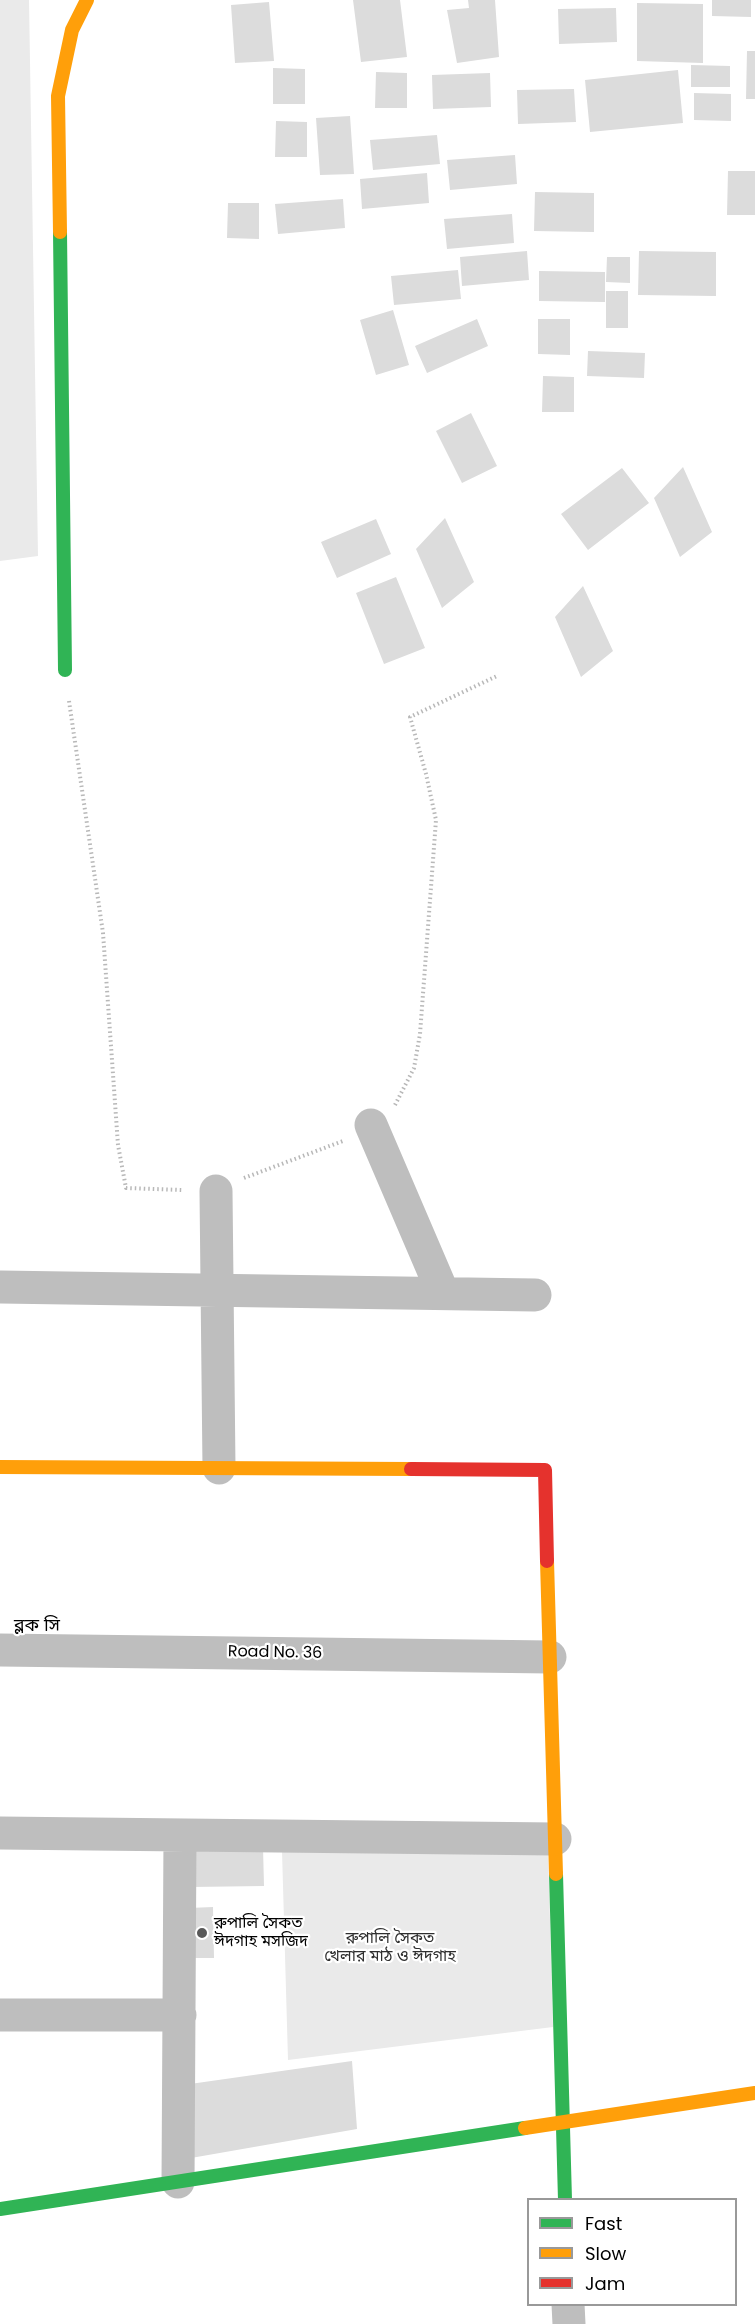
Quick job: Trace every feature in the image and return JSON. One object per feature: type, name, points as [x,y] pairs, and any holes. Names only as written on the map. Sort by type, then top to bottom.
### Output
[{"type":"street","points":[[65,670],[58,96],[72,30],[87,0]]},
{"type":"street","points":[[371,1125],[443,1293]]},
{"type":"street","points":[[216,1191],[219,1468]]},
{"type":"street","points":[[0,1287],[535,1295]]},
{"type":"street","points":[[0,1467],[545,1470],[565,2198]]},
{"type":"street","name":"Road No. 36","points":[[0,1650],[550,1657]]},
{"type":"street","points":[[0,1833],[555,1839]]},
{"type":"street","points":[[178,2182],[180,1835]]},
{"type":"street","points":[[0,2014],[180,2015]]},
{"type":"street","points":[[0,2209],[755,2093]]},
{"type":"street","points":[[568,2306],[569,2324]]},
{"type":"path","points":[[65,670],[103,933],[118,1144],[126,1188],[216,1191],[251,1174],[337,1144],[389,1116],[414,1068],[420,1034],[436,820],[410,717],[497,676]]},
{"type":"green space","points":[[0,0],[29,0],[38,556],[0,561]]},
{"type":"green space","name":"রুপালি সৈকত খেলার মাঠ ও ঈদগাহ","points":[[548,1849],[553,2027],[288,2060],[282,1851]]},
{"type":"building","points":[[353,0],[400,0],[407,57],[361,62]]},
{"type":"building","points":[[468,0],[495,0],[499,57],[457,63],[447,10],[469,8]]},
{"type":"building","points":[[712,0],[751,0],[751,17],[712,16]]},
{"type":"building","points":[[269,2],[274,61],[235,63],[231,5]]},
{"type":"building","points":[[637,3],[703,4],[703,63],[637,61]]},
{"type":"building","points":[[616,8],[617,42],[559,44],[558,9]]},
{"type":"building","points":[[747,51],[755,51],[755,99],[746,99]]},
{"type":"building","points":[[691,65],[730,66],[730,87],[691,87]]},
{"type":"building","points":[[273,68],[305,69],[305,104],[273,104]]},
{"type":"building","points":[[678,70],[683,123],[590,132],[585,80]]},
{"type":"building","points":[[376,72],[407,73],[407,108],[375,108]]},
{"type":"building","points":[[490,73],[491,107],[433,109],[432,75]]},
{"type":"building","points":[[574,89],[576,122],[518,124],[517,90]]},
{"type":"building","points":[[694,93],[731,94],[731,121],[694,120]]},
{"type":"building","points":[[350,116],[354,174],[320,175],[316,118]]},
{"type":"building","points":[[276,121],[307,122],[307,157],[275,157]]},
{"type":"building","points":[[437,135],[440,164],[373,170],[370,140]]},
{"type":"building","points":[[515,155],[517,184],[450,190],[447,160]]},
{"type":"building","points":[[728,171],[755,171],[755,215],[727,215]]},
{"type":"building","points":[[427,173],[429,203],[362,209],[360,179]]},
{"type":"building","points":[[535,192],[594,193],[594,232],[534,231]]},
{"type":"building","points":[[343,199],[345,228],[278,234],[275,204]]},
{"type":"building","points":[[228,203],[259,203],[259,239],[227,238]]},
{"type":"building","points":[[512,214],[514,243],[447,249],[444,219]]},
{"type":"building","points":[[527,251],[529,280],[462,286],[460,257]]},
{"type":"building","points":[[639,251],[716,252],[716,296],[638,295]]},
{"type":"building","points":[[607,257],[630,257],[630,283],[606,282]]},
{"type":"building","points":[[458,270],[461,299],[394,305],[391,276]]},
{"type":"building","points":[[539,271],[605,272],[605,302],[539,301]]},
{"type":"building","points":[[606,291],[628,291],[628,328],[606,328]]},
{"type":"building","points":[[393,310],[409,365],[376,375],[360,320]]},
{"type":"building","points":[[477,319],[488,346],[427,373],[415,346]]},
{"type":"building","points":[[538,319],[570,319],[570,355],[538,354]]},
{"type":"building","points":[[588,351],[645,353],[644,378],[587,376]]},
{"type":"building","points":[[543,376],[574,377],[574,412],[542,412]]},
{"type":"building","points":[[471,413],[497,466],[462,483],[436,431]]},
{"type":"building","points":[[683,467],[712,532],[680,557],[654,498]]},
{"type":"building","points":[[622,468],[649,503],[588,550],[561,514]]},
{"type":"building","points":[[445,518],[474,582],[442,608],[416,549]]},
{"type":"building","points":[[376,519],[391,554],[337,578],[321,542]]},
{"type":"building","points":[[396,577],[425,648],[384,664],[356,593]]},
{"type":"building","points":[[583,586],[613,651],[581,677],[555,617]]},
{"type":"building","points":[[263,1847],[264,1886],[191,1887],[190,1848]]},
{"type":"building","name":"রুপালি সৈকত ঈদগাহ মসজিদ","points":[[213,1907],[214,1958],[190,1958],[189,1908]]},
{"type":"building","points":[[352,2061],[357,2129],[191,2158],[190,2084]]},
{"type":"traffic: fast","points":[[60,232],[65,670]]},
{"type":"traffic: fast","points":[[556,1874],[565,2198]]},
{"type":"traffic: fast","points":[[0,2209],[525,2128]]},
{"type":"traffic: slow","points":[[60,232],[58,96],[72,30],[87,0]]},
{"type":"traffic: slow","points":[[0,1467],[411,1469]]},
{"type":"traffic: slow","points":[[547,1561],[556,1874]]},
{"type":"traffic: slow","points":[[525,2128],[755,2093]]},
{"type":"traffic: jam","points":[[411,1469],[545,1470],[547,1561]]},
{"type":"place","name":"রুপালি সৈকত ঈদগাহ মসজিদ","points":[[202,1933]]},
{"type":"district","name":"ব্লক সি","points":[[37,1626]]}]
